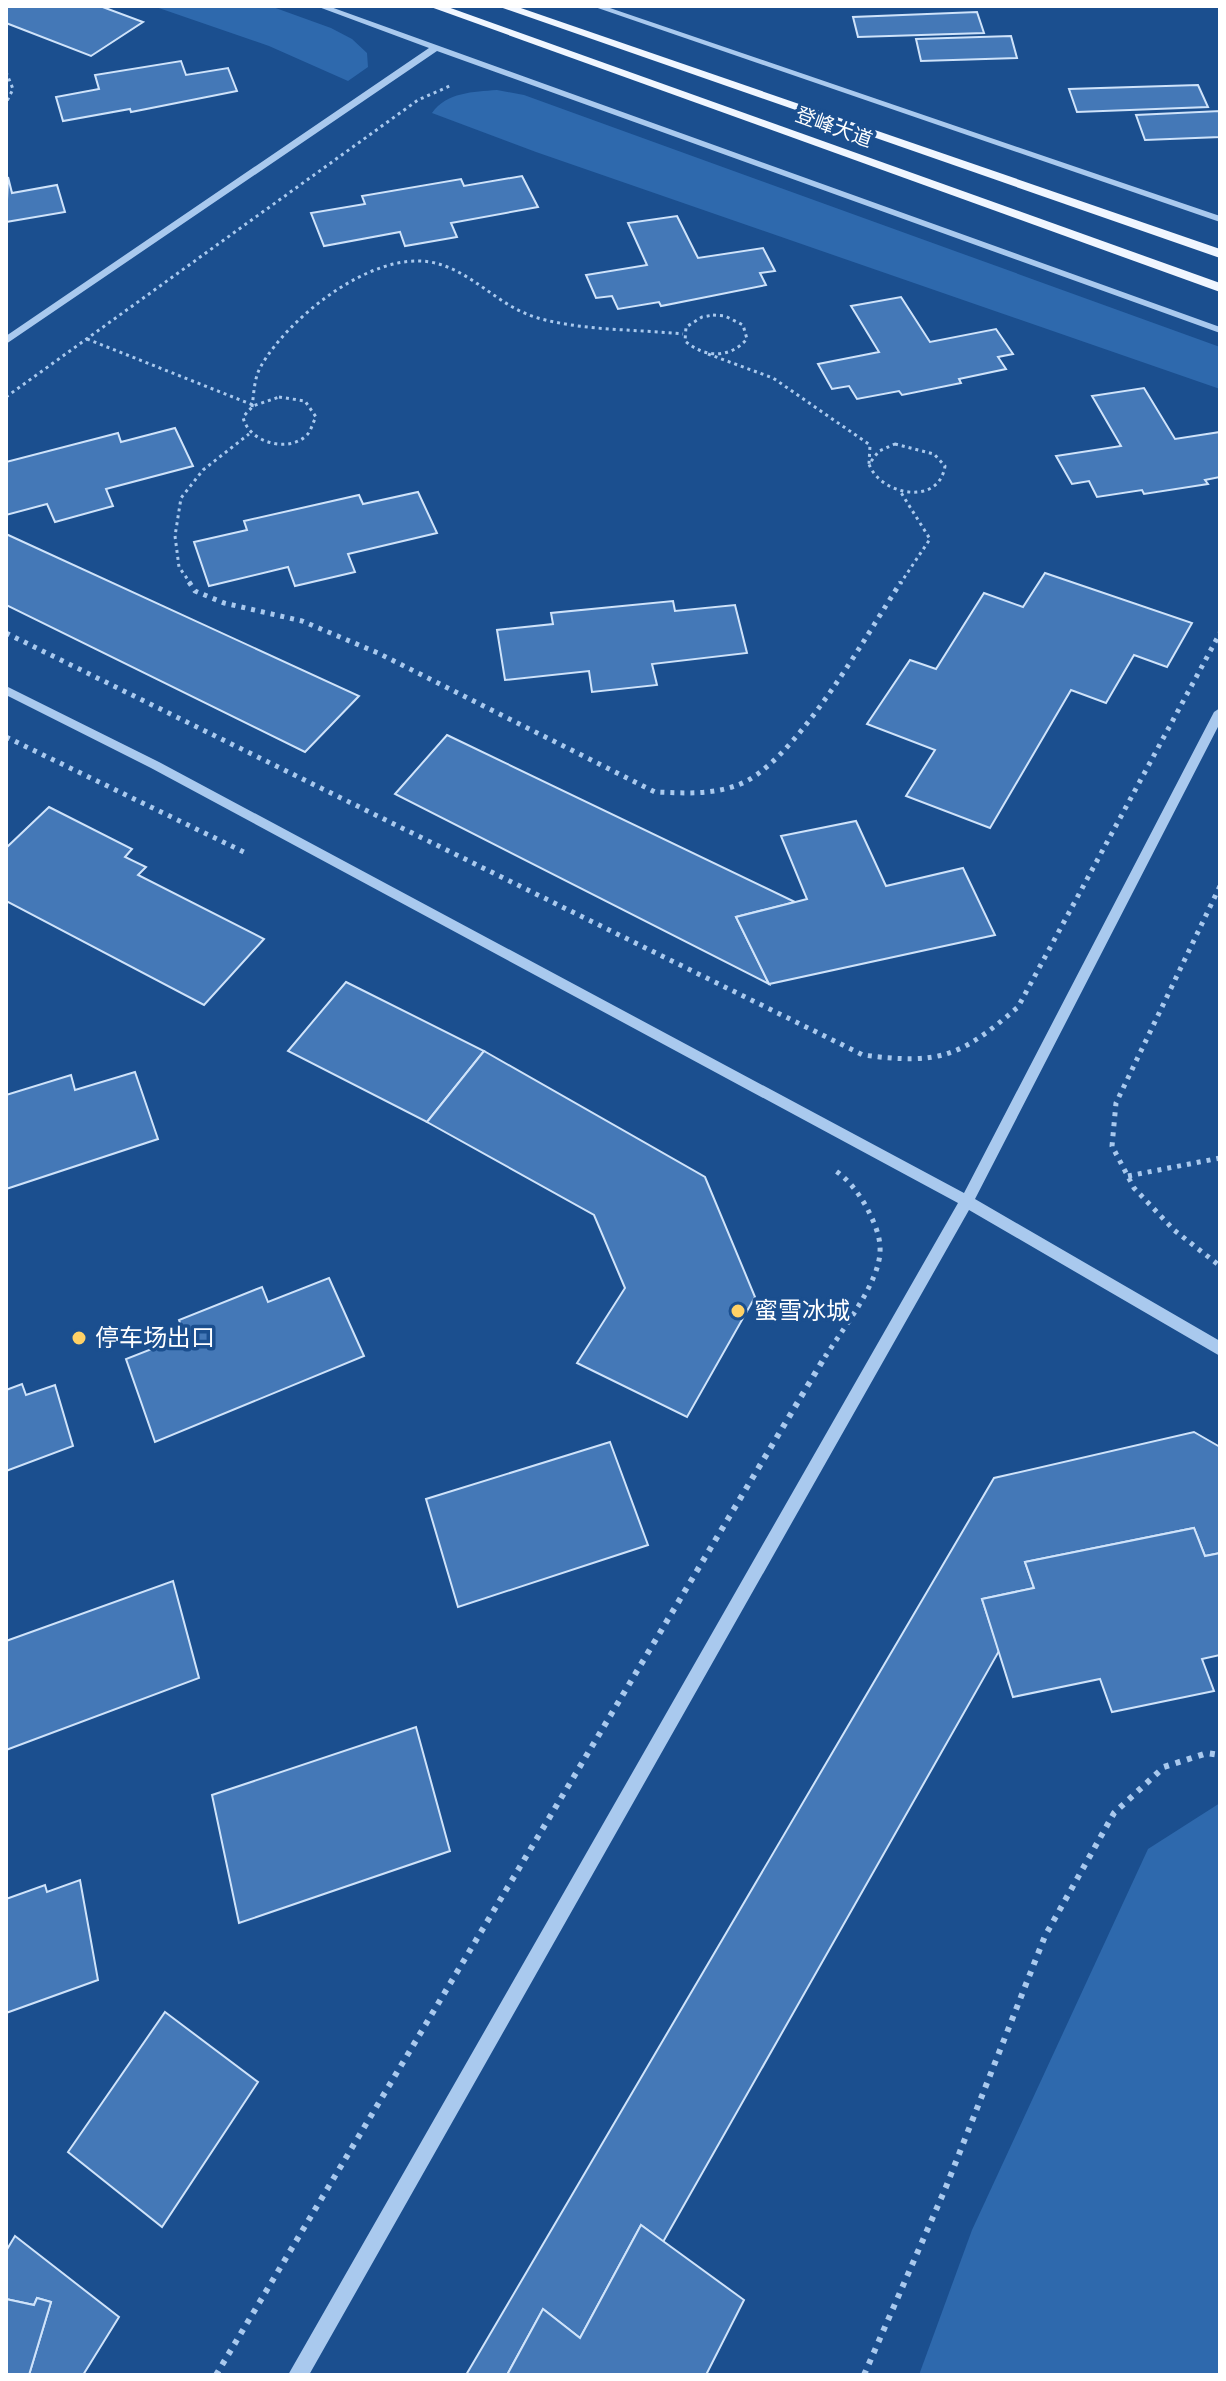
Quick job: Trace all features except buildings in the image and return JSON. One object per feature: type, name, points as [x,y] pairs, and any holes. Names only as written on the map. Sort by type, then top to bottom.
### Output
[{"type":"main road","name":"登峰大道","points":[[434,6],[1220,288]]},
{"type":"main road","name":"登峰大道","points":[[503,6],[1220,254]]},
{"type":"street","points":[[320,6],[1220,330]]},
{"type":"street","points":[[596,6],[1220,219]]},
{"type":"street","points":[[6,341],[434,49]]},
{"type":"street","points":[[6,690],[155,765],[967,1201],[1220,1349]]},
{"type":"street","points":[[298,2375],[967,1201],[1220,712]]},
{"type":"path","points":[[6,72],[13,89],[6,103]]},
{"type":"path","points":[[6,397],[418,100],[462,83]]},
{"type":"path","points":[[252,406],[259,368],[283,335],[355,279],[379,266],[408,261],[429,261],[451,269],[502,302],[534,317],[565,324],[683,334]]},
{"type":"path","points":[[683,334],[686,327],[702,317],[725,316],[743,325],[747,339],[743,346],[724,354],[708,354]]},
{"type":"path","points":[[683,334],[691,347],[773,378],[870,445],[869,464],[870,473],[877,481],[900,491],[927,489],[943,474],[943,465],[938,456],[912,444],[881,448],[869,464]]},
{"type":"path","points":[[86,339],[252,406]]},
{"type":"path","points":[[293,397],[305,401],[316,417],[315,425],[307,433],[283,443],[256,440],[242,423],[252,406],[265,399],[293,397]]},
{"type":"path","points":[[249,434],[203,470],[181,498],[175,536],[179,567],[195,591],[224,603],[302,621],[378,653],[655,792],[694,794],[737,786],[775,762],[802,729],[930,539],[900,491]]},
{"type":"path","points":[[6,633],[863,1055],[911,1062],[947,1056],[977,1043],[1018,1007],[1220,633]]},
{"type":"path","points":[[6,737],[248,854]]},
{"type":"path","points":[[1220,886],[1116,1103],[1112,1146],[1134,1188],[1174,1230],[1220,1266]]},
{"type":"path","points":[[1128,1176],[1220,1158]]},
{"type":"path","points":[[216,2375],[872,1279],[881,1253],[877,1231],[865,1205],[849,1184],[841,1174],[828,1167]]},
{"type":"path","points":[[864,2375],[946,2187],[1045,1936],[1114,1813],[1164,1767],[1207,1753],[1220,1755]]},
{"type":"shaded area","points":[[153,6],[270,6],[352,39],[367,53],[368,67],[348,81],[269,46]]},
{"type":"shaded area","points":[[497,90],[524,95],[1220,347],[1220,389],[536,152],[432,113],[453,97]]},
{"type":"shaded area","points":[[1220,1803],[1220,2375],[919,2375],[972,2230],[1148,1849]]},
{"type":"place","name":"蜜雪冰城","points":[[738,1311]]},
{"type":"place","name":"停车场出口","points":[[79,1338]]}]
